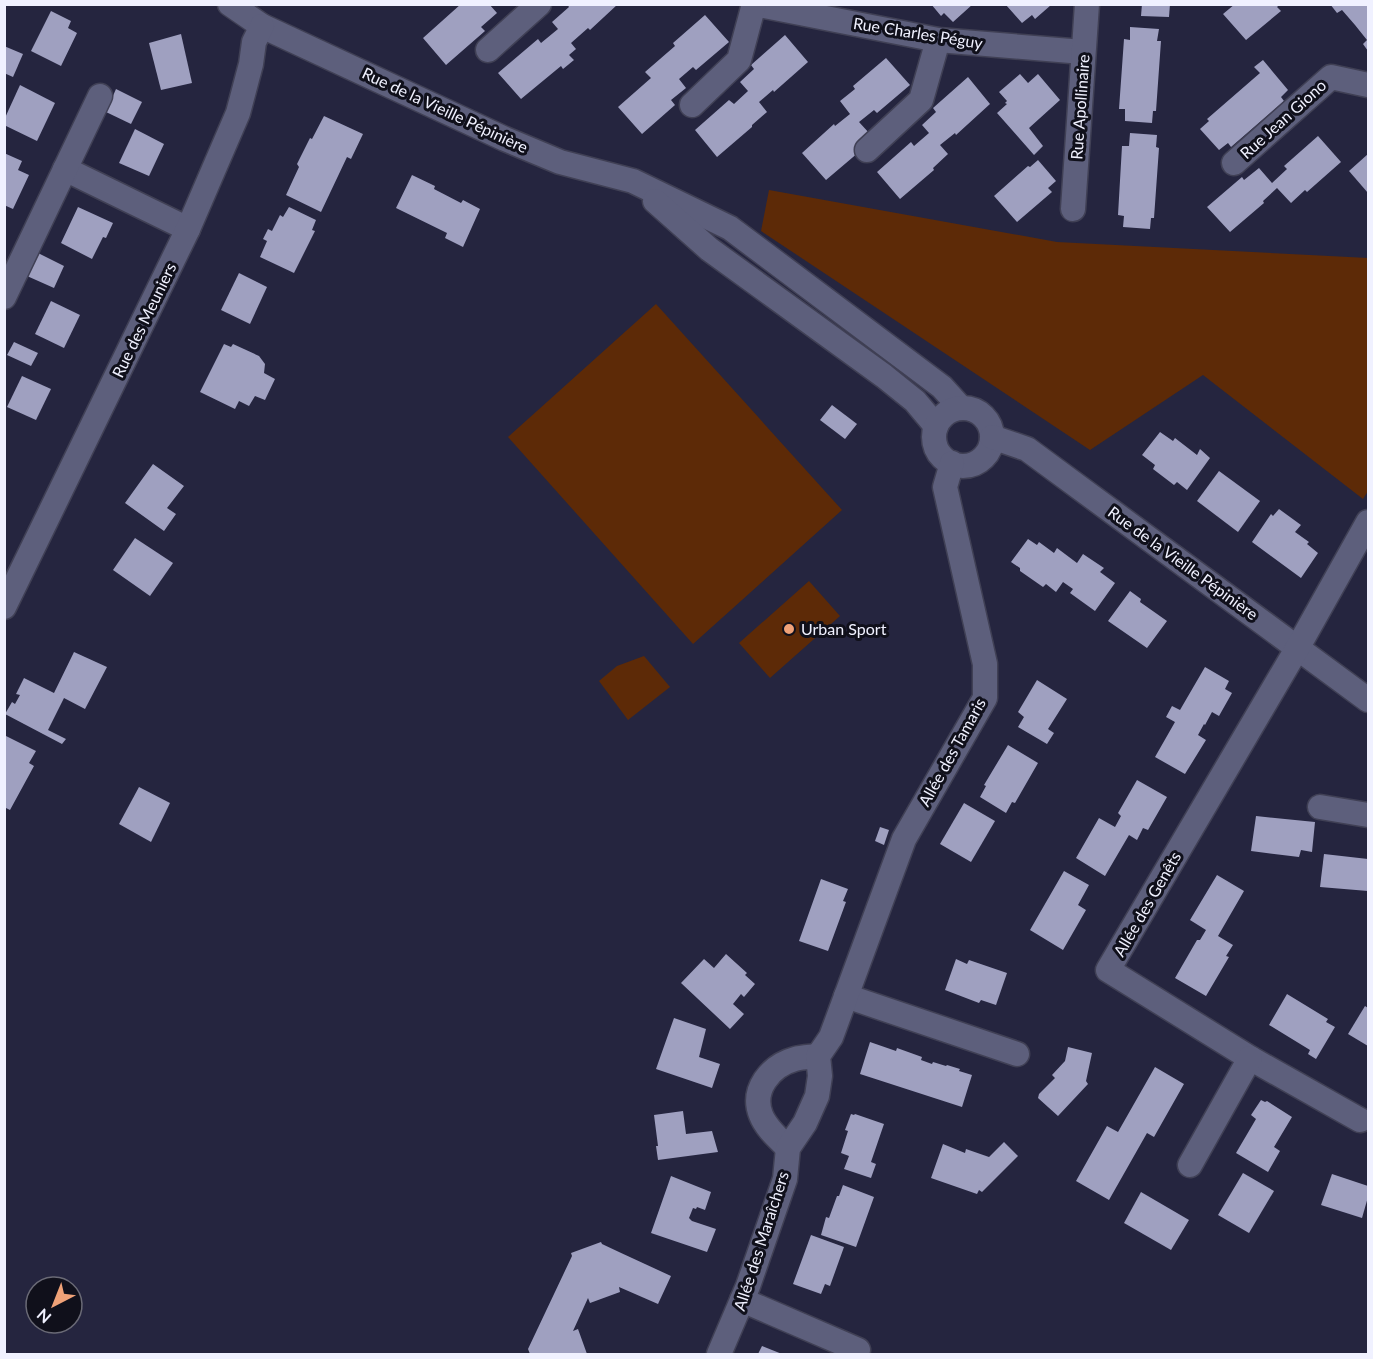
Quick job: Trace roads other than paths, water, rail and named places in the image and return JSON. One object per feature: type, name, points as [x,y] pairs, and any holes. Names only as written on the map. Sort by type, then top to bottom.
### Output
[{"type":"street","name":"Rue de la Vieille Pépinière","points":[[230,4],[262,26],[505,139],[560,162],[633,181],[730,228],[942,387],[962,408],[973,409],[984,416],[990,426],[992,437],[1026,448],[1368,700]]},
{"type":"street","points":[[488,50],[539,4]]},
{"type":"street","points":[[692,105],[739,60],[754,4]]},
{"type":"street","name":"Rue Charles Péguy","points":[[754,4],[938,39],[1083,52]]},
{"type":"street","name":"Rue Apollinaire","points":[[1073,209],[1087,4]]},
{"type":"street","name":"Rue des Meuniers","points":[[4,607],[188,229],[238,113],[251,64],[254,42],[262,26]]},
{"type":"street","points":[[867,150],[921,100],[938,39]]},
{"type":"street","name":"Rue Jean Giono","points":[[1234,163],[1331,77],[1368,85]]},
{"type":"street","points":[[4,297],[100,96]]},
{"type":"street","points":[[65,169],[188,229]]},
{"type":"street","name":"Rue de la Vieille Pépinière","points":[[633,181],[709,249],[884,375],[915,401],[936,426],[934,437],[937,448],[943,457],[952,463]]},
{"type":"street","points":[[936,426],[951,410],[962,408]]},
{"type":"street","points":[[952,463],[974,464],[990,449],[992,437]]},
{"type":"street","name":"Allée des Tamaris","points":[[846,996],[904,839],[985,698],[985,664],[945,487],[952,463]]},
{"type":"street","points":[[1298,647],[1368,522]]},
{"type":"street","name":"Allée des Genêts","points":[[1298,647],[1108,970],[1250,1058],[1360,1120]]},
{"type":"street","points":[[1320,807],[1368,815]]},
{"type":"street","points":[[788,1148],[762,1118],[757,1101],[760,1088],[770,1074],[783,1064],[796,1058],[818,1056],[831,1037],[846,996],[1017,1054]]},
{"type":"street","name":"Allée des Maraîchers","points":[[719,1354],[742,1300],[785,1179],[788,1148],[805,1123],[817,1096],[820,1076],[818,1056]]},
{"type":"street","points":[[1190,1165],[1250,1058]]},
{"type":"street","points":[[742,1300],[858,1350]]},
{"type":"place","name":"Urban Sport","points":[[789,629]]}]
